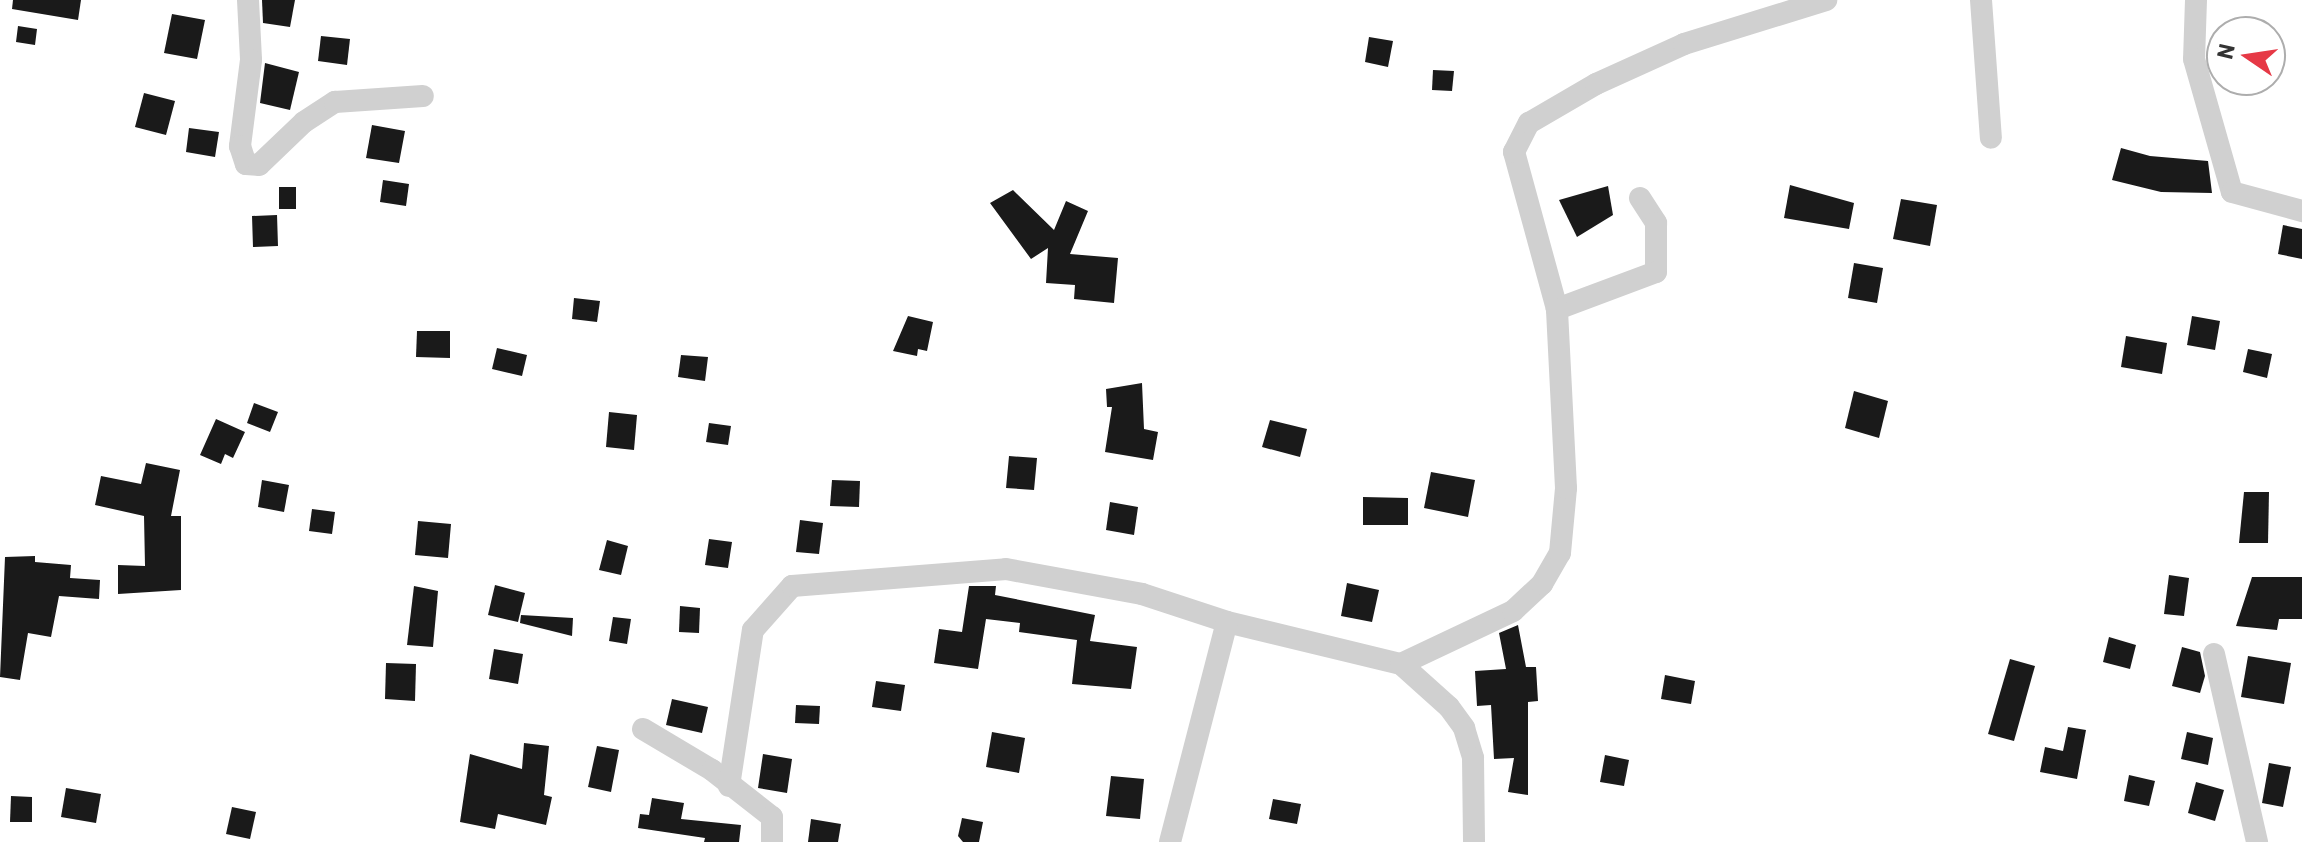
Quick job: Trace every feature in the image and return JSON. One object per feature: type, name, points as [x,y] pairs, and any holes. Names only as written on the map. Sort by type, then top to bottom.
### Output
[{"type":"street","points":[[248,0],[251,60],[240,146],[246,164],[259,165],[304,122],[335,102],[423,96]]},
{"type":"street","points":[[1401,664],[1513,611],[1542,584],[1560,553],[1566,488],[1557,309],[1514,152],[1529,123],[1596,84],[1684,44],[1826,0]]},
{"type":"street","points":[[1981,0],[1991,138]]},
{"type":"street","points":[[2196,0],[2194,59],[2232,192],[2302,211]]},
{"type":"street","points":[[1557,309],[1656,272],[1656,223],[1640,198]]},
{"type":"street","points":[[729,786],[753,630],[792,586],[1006,569],[1142,594],[1227,622],[1401,664],[1449,707],[1464,728],[1473,758],[1474,842]]},
{"type":"street","points":[[1170,842],[1227,622]]},
{"type":"street","points":[[2214,654],[2257,842]]},
{"type":"street","points":[[643,729],[772,817],[772,842]]},
{"type":"building","points":[[13,0],[81,0],[78,20],[12,9]]},
{"type":"building","points":[[262,0],[295,0],[290,27],[263,23]]},
{"type":"building","points":[[172,14],[205,20],[197,59],[164,53]]},
{"type":"building","points":[[18,26],[37,29],[35,45],[16,42]]},
{"type":"building","points":[[321,36],[350,39],[347,65],[318,61]]},
{"type":"building","points":[[1369,37],[1393,41],[1388,67],[1365,62]]},
{"type":"building","points":[[265,63],[299,72],[290,110],[260,103]]},
{"type":"building","points":[[1433,70],[1454,71],[1452,91],[1432,90]]},
{"type":"building","points":[[144,93],[175,101],[166,135],[135,127]]},
{"type":"building","points":[[372,125],[405,131],[399,163],[366,158]]},
{"type":"building","points":[[189,128],[219,132],[215,157],[186,152]]},
{"type":"building","points":[[2121,148],[2150,156],[2208,161],[2212,193],[2161,192],[2112,180]]},
{"type":"building","points":[[383,180],[409,184],[406,206],[380,202]]},
{"type":"building","points":[[1790,185],[1854,203],[1849,229],[1784,218]]},
{"type":"building","points":[[1608,186],[1613,215],[1577,237],[1559,200]]},
{"type":"building","points":[[279,187],[296,187],[296,209],[279,209]]},
{"type":"building","points":[[1013,190],[1054,230],[1066,201],[1088,211],[1070,254],[1118,258],[1114,303],[1074,299],[1075,285],[1046,283],[1048,248],[1031,259],[990,203]]},
{"type":"building","points":[[1901,199],[1937,205],[1930,246],[1893,239]]},
{"type":"building","points":[[277,215],[278,246],[253,247],[252,216]]},
{"type":"building","points":[[2283,225],[2302,229],[2302,259],[2278,254]]},
{"type":"building","points":[[1854,263],[1883,268],[1877,303],[1848,298]]},
{"type":"building","points":[[574,298],[600,301],[597,322],[572,319]]},
{"type":"building","points":[[908,316],[933,322],[927,351],[918,349],[917,356],[893,351]]},
{"type":"building","points":[[2192,316],[2220,321],[2215,350],[2187,345]]},
{"type":"building","points":[[417,331],[450,331],[450,358],[416,357]]},
{"type":"building","points":[[2126,336],[2167,343],[2162,374],[2121,367]]},
{"type":"building","points":[[497,348],[527,355],[522,376],[492,369]]},
{"type":"building","points":[[2248,349],[2272,354],[2267,378],[2243,372]]},
{"type":"building","points":[[681,355],[708,357],[705,381],[678,377]]},
{"type":"building","points":[[1142,383],[1144,429],[1158,432],[1153,460],[1105,452],[1112,407],[1107,407],[1106,389]]},
{"type":"building","points":[[1854,391],[1888,401],[1879,438],[1845,428]]},
{"type":"building","points":[[254,403],[278,412],[270,432],[247,423]]},
{"type":"building","points":[[609,412],[637,415],[634,450],[606,447]]},
{"type":"building","points":[[216,419],[245,432],[233,458],[225,454],[221,464],[200,455]]},
{"type":"building","points":[[1270,420],[1307,429],[1300,457],[1262,447]]},
{"type":"building","points":[[709,423],[731,426],[728,445],[706,442]]},
{"type":"building","points":[[1009,456],[1037,458],[1034,490],[1006,488]]},
{"type":"building","points":[[146,463],[180,470],[171,516],[181,516],[181,590],[118,594],[118,565],[145,566],[144,516],[95,505],[101,476],[141,484]]},
{"type":"building","points":[[1431,472],[1475,480],[1468,517],[1424,508]]},
{"type":"building","points":[[262,480],[289,485],[284,512],[258,507]]},
{"type":"building","points":[[832,480],[860,481],[859,507],[830,506]]},
{"type":"building","points":[[2244,492],[2269,492],[2268,543],[2239,543]]},
{"type":"building","points":[[1363,497],[1408,498],[1408,525],[1363,525]]},
{"type":"building","points":[[1110,502],[1138,507],[1134,535],[1106,530]]},
{"type":"building","points":[[312,509],[335,512],[332,534],[309,531]]},
{"type":"building","points":[[800,520],[823,523],[819,554],[796,552]]},
{"type":"building","points":[[418,521],[451,524],[448,558],[415,555]]},
{"type":"building","points":[[709,539],[732,542],[728,568],[705,565]]},
{"type":"building","points":[[607,540],[628,546],[621,575],[599,570]]},
{"type":"building","points":[[35,556],[35,562],[71,565],[70,578],[100,580],[99,599],[59,596],[51,637],[28,633],[20,680],[0,677],[5,557]]},
{"type":"building","points":[[2169,575],[2189,578],[2184,616],[2164,614]]},
{"type":"building","points":[[2252,577],[2302,577],[2302,619],[2279,619],[2277,630],[2236,626]]},
{"type":"building","points":[[1347,583],[1379,590],[1372,622],[1341,616]]},
{"type":"building","points":[[495,585],[525,593],[518,622],[488,615]]},
{"type":"building","points":[[414,586],[438,591],[433,647],[407,645]]},
{"type":"building","points":[[969,586],[996,586],[995,595],[1095,615],[1090,641],[1137,647],[1131,689],[1072,684],[1077,640],[1019,632],[1020,623],[986,619],[978,669],[934,663],[939,629],[962,632]]},
{"type":"building","points":[[680,606],[700,608],[699,633],[679,632]]},
{"type":"building","points":[[521,615],[573,618],[572,636],[520,623]]},
{"type":"building","points":[[613,617],[631,619],[627,644],[609,641]]},
{"type":"building","points":[[1518,625],[1526,667],[1536,667],[1538,701],[1528,702],[1528,795],[1508,792],[1514,758],[1494,759],[1491,705],[1477,706],[1475,671],[1506,669],[1499,633]]},
{"type":"building","points":[[2109,637],[2136,645],[2130,669],[2103,662]]},
{"type":"building","points":[[2182,647],[2200,652],[2205,676],[2200,693],[2172,686]]},
{"type":"building","points":[[494,649],[523,654],[518,684],[489,679]]},
{"type":"building","points":[[2248,656],[2291,663],[2284,704],[2241,697]]},
{"type":"building","points":[[2010,659],[2035,666],[2014,741],[1988,734]]},
{"type":"building","points":[[386,663],[416,664],[415,701],[385,699]]},
{"type":"building","points":[[1665,675],[1695,681],[1691,704],[1661,699]]},
{"type":"building","points":[[876,681],[905,685],[901,711],[872,707]]},
{"type":"building","points":[[672,699],[708,707],[702,733],[666,725]]},
{"type":"building","points":[[796,705],[820,706],[819,724],[795,723]]},
{"type":"building","points":[[2068,727],[2086,730],[2077,779],[2040,772],[2045,747],[2063,751]]},
{"type":"building","points":[[992,732],[1025,738],[1019,773],[986,767]]},
{"type":"building","points":[[2187,732],[2213,738],[2208,765],[2181,759]]},
{"type":"building","points":[[524,743],[549,746],[544,795],[552,797],[546,825],[498,814],[495,829],[460,822],[470,754],[522,769]]},
{"type":"building","points":[[597,746],[619,750],[611,792],[588,787]]},
{"type":"building","points":[[763,754],[792,759],[787,793],[758,788]]},
{"type":"building","points":[[1605,755],[1629,760],[1624,786],[1600,782]]},
{"type":"building","points":[[2269,763],[2291,767],[2283,807],[2262,803]]},
{"type":"building","points":[[2129,775],[2155,781],[2149,806],[2124,801]]},
{"type":"building","points":[[1111,776],[1144,779],[1140,819],[1106,816]]},
{"type":"building","points":[[2196,782],[2224,790],[2215,821],[2188,813]]},
{"type":"building","points":[[66,788],[101,794],[96,823],[61,817]]},
{"type":"building","points":[[11,796],[32,797],[32,822],[10,822]]},
{"type":"building","points":[[652,798],[684,803],[681,819],[741,825],[739,842],[704,842],[705,838],[638,828],[640,814],[649,815]]},
{"type":"building","points":[[1273,799],[1301,804],[1297,824],[1269,819]]},
{"type":"building","points":[[232,807],[256,812],[250,839],[226,834]]},
{"type":"building","points":[[962,818],[983,822],[979,842],[963,842],[958,836]]},
{"type":"building","points":[[811,819],[841,824],[838,842],[808,842]]}]
